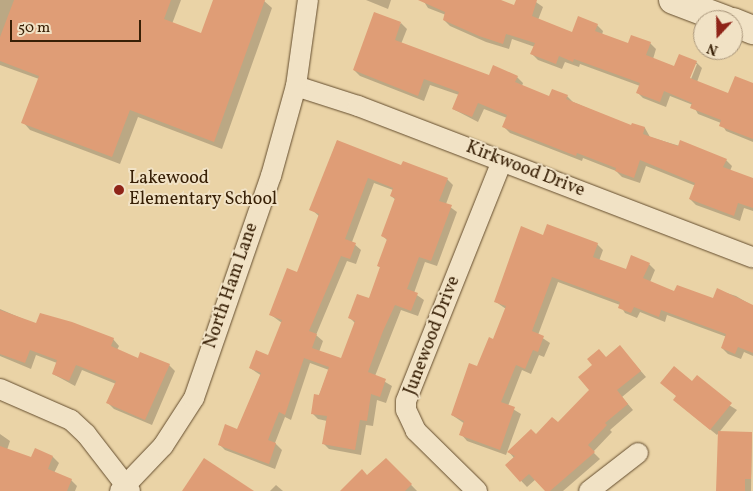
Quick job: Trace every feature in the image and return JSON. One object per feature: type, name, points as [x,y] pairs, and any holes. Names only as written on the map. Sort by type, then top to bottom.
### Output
[{"type":"main road","points":[[673,0],[700,10]]},
{"type":"street","name":"North Ham Lane","points":[[125,490],[174,432],[194,398],[271,176],[296,86],[308,0]]},
{"type":"street","name":"Kirkwood Drive","points":[[296,86],[502,161],[753,258]]},
{"type":"street","name":"Junewood Drive","points":[[477,491],[416,431],[406,410],[406,401],[502,161]]},
{"type":"street","points":[[0,389],[71,420],[86,434],[125,490]]},
{"type":"street","points":[[589,491],[638,453]]},
{"type":"building","points":[[14,0],[171,0],[164,19],[201,33],[213,0],[265,0],[214,142],[130,110],[112,157],[21,123],[39,76],[0,61],[0,37]]},
{"type":"building","points":[[418,0],[501,0],[514,5],[516,0],[537,0],[532,16],[572,32],[578,16],[598,24],[595,31],[628,43],[631,35],[651,42],[646,55],[674,66],[679,54],[697,61],[690,78],[728,93],[735,76],[753,83],[753,139],[719,126],[721,120],[690,108],[692,103],[664,91],[660,102],[636,93],[640,83],[574,59],[573,62],[559,56],[556,64],[530,54],[535,43],[506,34],[503,44],[479,36],[443,20],[445,12]]},
{"type":"building","points":[[374,12],[401,22],[395,40],[489,75],[493,65],[518,76],[515,82],[549,96],[552,89],[568,95],[566,99],[631,125],[632,123],[645,127],[643,134],[678,146],[680,140],[727,159],[723,167],[753,178],[753,208],[738,203],[734,216],[689,199],[695,183],[640,160],[634,178],[615,171],[616,168],[577,153],[576,156],[502,127],[507,115],[478,103],[472,117],[452,109],[459,92],[424,79],[418,96],[353,70]]},
{"type":"building","points":[[337,140],[401,165],[403,161],[448,178],[439,201],[452,205],[431,261],[419,257],[407,289],[418,293],[411,311],[395,305],[383,331],[368,372],[386,379],[380,397],[371,394],[367,421],[360,420],[355,450],[322,444],[327,416],[311,414],[314,394],[319,395],[329,367],[304,358],[285,415],[279,412],[268,440],[276,443],[269,464],[218,445],[225,424],[237,429],[261,373],[249,368],[256,350],[268,355],[282,320],[269,315],[287,268],[297,272],[319,214],[309,210]],"holes":[[[368,178],[393,188],[390,196],[395,198],[381,236],[387,239],[377,266],[380,267],[369,298],[357,294],[348,318],[355,321],[341,358],[312,348],[317,334],[309,331],[341,256],[350,259],[356,243],[345,239]]]},
{"type":"building","points":[[547,224],[598,243],[593,257],[626,269],[631,255],[650,263],[643,278],[674,291],[677,285],[713,298],[717,288],[753,305],[753,353],[738,347],[735,354],[721,348],[726,334],[661,310],[659,317],[634,307],[631,313],[618,308],[620,302],[552,277],[532,331],[544,336],[538,352],[533,350],[525,369],[516,365],[501,402],[515,407],[500,450],[459,435],[464,421],[451,415],[469,363],[477,366],[489,337],[493,339],[506,306],[494,302],[521,226],[543,235]]},
{"type":"building","points":[[0,310],[36,323],[40,313],[72,322],[114,338],[111,346],[138,358],[140,352],[170,364],[145,420],[106,403],[116,381],[76,365],[69,381],[52,374],[57,360],[30,350],[25,363],[0,354]]},
{"type":"building","points":[[620,345],[641,371],[617,390],[628,404],[605,423],[607,425],[588,445],[595,452],[550,491],[545,491],[529,474],[520,482],[505,465],[515,456],[507,452],[531,429],[536,434],[552,417],[558,422],[589,390],[578,377],[592,365],[587,359],[599,349],[606,357]]},
{"type":"building","points":[[674,366],[692,381],[697,375],[732,403],[710,430],[673,400],[676,396],[660,383]]},
{"type":"building","points":[[718,431],[752,432],[751,479],[745,479],[745,491],[716,491]]},
{"type":"building","points":[[0,446],[31,457],[35,448],[53,456],[48,469],[72,479],[67,491],[0,491]]},
{"type":"building","points":[[204,458],[254,491],[182,491]]},
{"type":"building","points":[[386,458],[412,484],[405,491],[340,491],[362,469],[367,475]]},
{"type":"place","name":"Lakewood Elementary School","points":[[119,190]]}]
